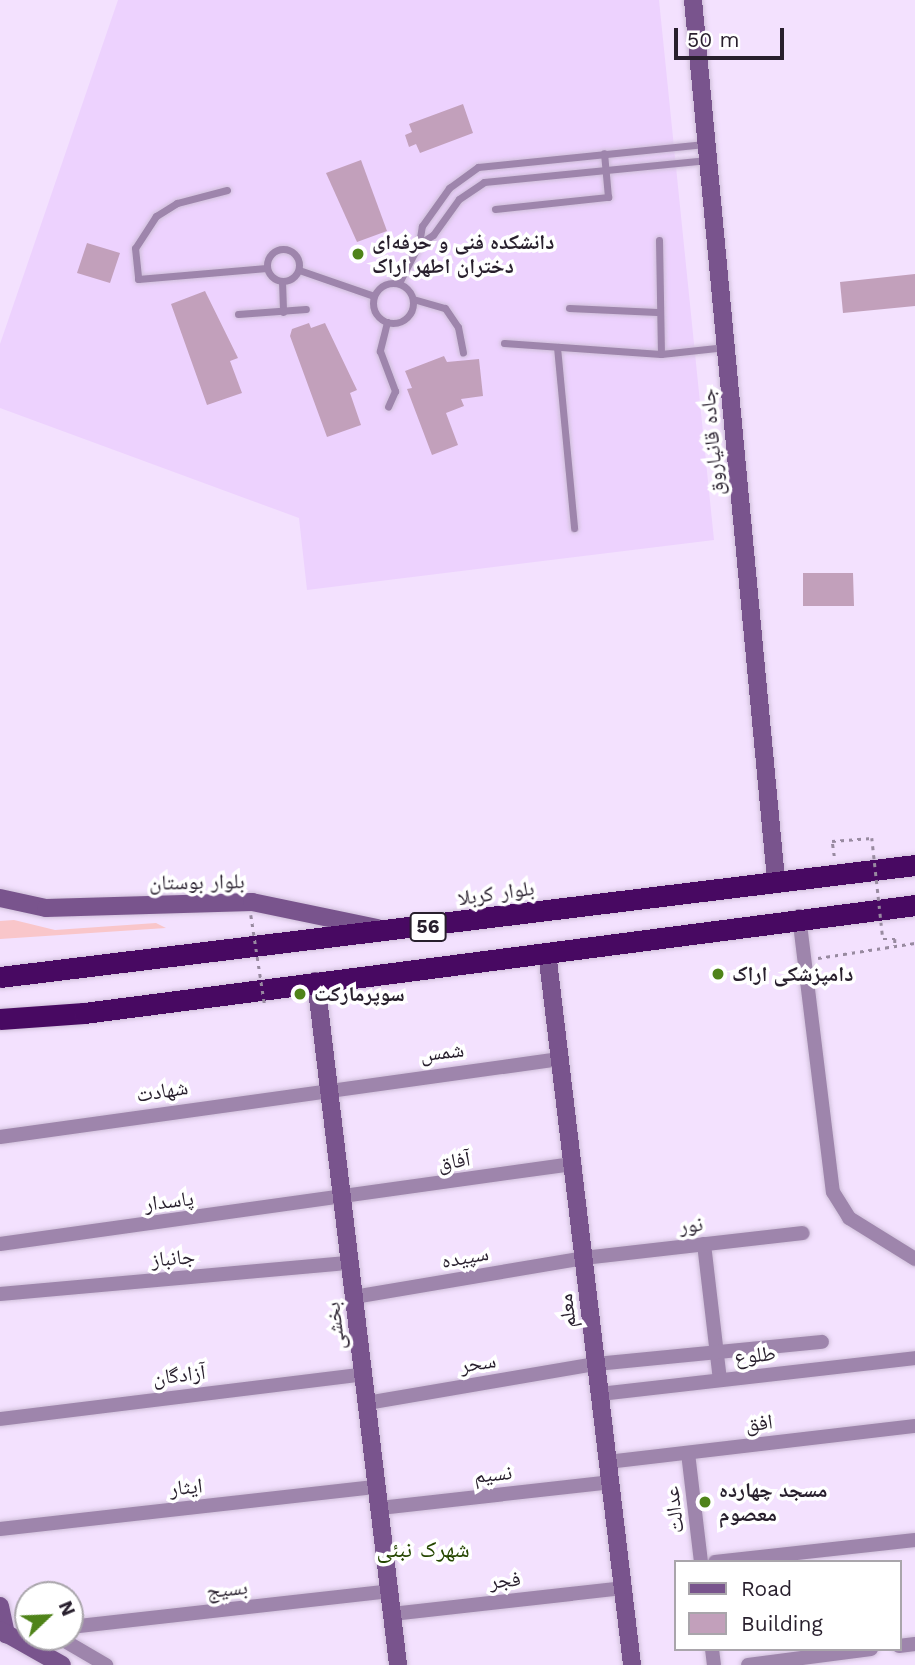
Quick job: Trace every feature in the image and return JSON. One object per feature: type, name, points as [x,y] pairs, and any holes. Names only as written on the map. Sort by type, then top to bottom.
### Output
[{"type":"highway","name":"بلوار کربلا","points":[[0,977],[394,932],[776,880],[915,865]]},
{"type":"highway","name":"56","points":[[0,1019],[547,952],[799,916],[915,905]]},
{"type":"street","name":"جاده قانیاروق","points":[[693,0],[776,880]]},
{"type":"street","name":"بلوار بوستان","points":[[0,898],[46,908],[252,902],[394,932]]},
{"type":"street","points":[[799,916],[833,1192],[849,1218],[915,1259]]},
{"type":"street","name":"معلم","points":[[547,952],[632,1665]]},
{"type":"street","name":"بخشی","points":[[316,981],[398,1665]]},
{"type":"street","name":"شمس","points":[[329,1087],[560,1059]]},
{"type":"street","name":"شهادت","points":[[0,1137],[329,1087]]},
{"type":"street","name":"آفاق","points":[[343,1200],[572,1164]]},
{"type":"street","name":"پاسدار","points":[[0,1244],[343,1200]]},
{"type":"street","name":"نور","points":[[584,1258],[803,1233]]},
{"type":"street","points":[[704,1244],[720,1380]]},
{"type":"street","name":"سپیده","points":[[354,1297],[584,1258]]},
{"type":"street","name":"جانباز","points":[[0,1294],[350,1263]]},
{"type":"street","name":"سحر","points":[[367,1402],[596,1364],[822,1342]]},
{"type":"street","name":"طلوع","points":[[600,1394],[915,1358]]},
{"type":"street","name":"آزادگان","points":[[0,1419],[364,1374]]},
{"type":"street","name":"افق","points":[[608,1462],[915,1426]]},
{"type":"street","name":"عدالت","points":[[688,1453],[701,1560]]},
{"type":"street","name":"نسیم","points":[[380,1508],[610,1482]]},
{"type":"street","name":"ایثار","points":[[0,1529],[377,1487]]},
{"type":"street","points":[[733,1560],[915,1540]]},
{"type":"street","name":"فجر","points":[[392,1614],[623,1588]]},
{"type":"street","name":"بسیج","points":[[84,1625],[390,1591]]},
{"type":"street","points":[[0,1606],[3,1632],[62,1665]]},
{"type":"street","points":[[82,1651],[106,1665]]},
{"type":"street","points":[[748,1665],[856,1651]]},
{"type":"lane","points":[[399,283],[419,244],[422,226],[449,188],[478,167],[604,153],[707,152]]},
{"type":"lane","points":[[419,244],[433,235],[459,199],[484,182],[606,169],[707,152]]},
{"type":"lane","points":[[495,209],[608,197],[604,153]]},
{"type":"lane","points":[[478,167],[484,182]]},
{"type":"lane","points":[[227,190],[177,203],[156,216],[135,248],[138,279],[267,268],[282,281],[283,312]]},
{"type":"lane","points":[[659,240],[664,287],[657,312],[661,354]]},
{"type":"lane","points":[[267,268],[272,252],[288,249],[296,254],[299,270]]},
{"type":"lane","points":[[282,281],[299,270]]},
{"type":"lane","points":[[299,270],[374,296]]},
{"type":"lane","points":[[399,283],[381,285],[374,296],[374,310],[387,322],[405,320],[413,299]]},
{"type":"lane","points":[[399,283],[413,299],[445,308],[458,327],[463,353]]},
{"type":"lane","points":[[569,308],[657,312]]},
{"type":"lane","points":[[238,314],[306,309]]},
{"type":"lane","points":[[387,322],[380,351],[394,391],[388,407]]},
{"type":"lane","points":[[504,343],[661,354],[726,347]]},
{"type":"lane","points":[[557,347],[574,528]]},
{"type":"path","points":[[832,841],[872,838],[883,939],[895,939],[895,946]]},
{"type":"path","points":[[251,915],[265,1006]]},
{"type":"path","points":[[821,958],[915,943]]},
{"type":"shaded area","name":"دانشکده فنی و حرفه‌ای دختران اطهر اراک","points":[[118,0],[659,0],[714,540],[307,590],[299,518],[0,408],[0,344]]},
{"type":"shaded area","points":[[14,920],[55,930],[156,923],[166,928],[0,939],[0,921]]},
{"type":"building","points":[[463,104],[473,133],[420,153],[416,144],[409,147],[405,135],[412,132],[409,124]]},
{"type":"building","points":[[361,160],[387,231],[357,242],[326,173]]},
{"type":"building","points":[[87,243],[120,253],[110,283],[77,273]]},
{"type":"building","points":[[915,274],[915,306],[843,313],[840,282]]},
{"type":"building","points":[[205,291],[238,358],[230,361],[242,393],[207,405],[171,304]]},
{"type":"building","points":[[309,323],[311,328],[325,323],[357,390],[350,393],[361,425],[327,437],[290,336],[292,329]]},
{"type":"building","points":[[444,356],[447,362],[479,359],[483,396],[461,399],[464,406],[446,413],[458,445],[432,455],[407,389],[412,388],[405,371]]},
{"type":"building","points":[[803,573],[853,573],[854,606],[803,606]]},
{"type":"place","name":"دانشکده فنی و حرفه‌ای دختران اطهر اراک","points":[[358,254]]},
{"type":"place","name":"دامپزشکی اراک","points":[[718,974]]},
{"type":"place","name":"سوپرمارکت","points":[[300,994]]},
{"type":"place","name":"مسجد چهارده معصوم","points":[[705,1502]]},
{"type":"district","name":"شهرک نبئی","points":[[423,1550]]}]
